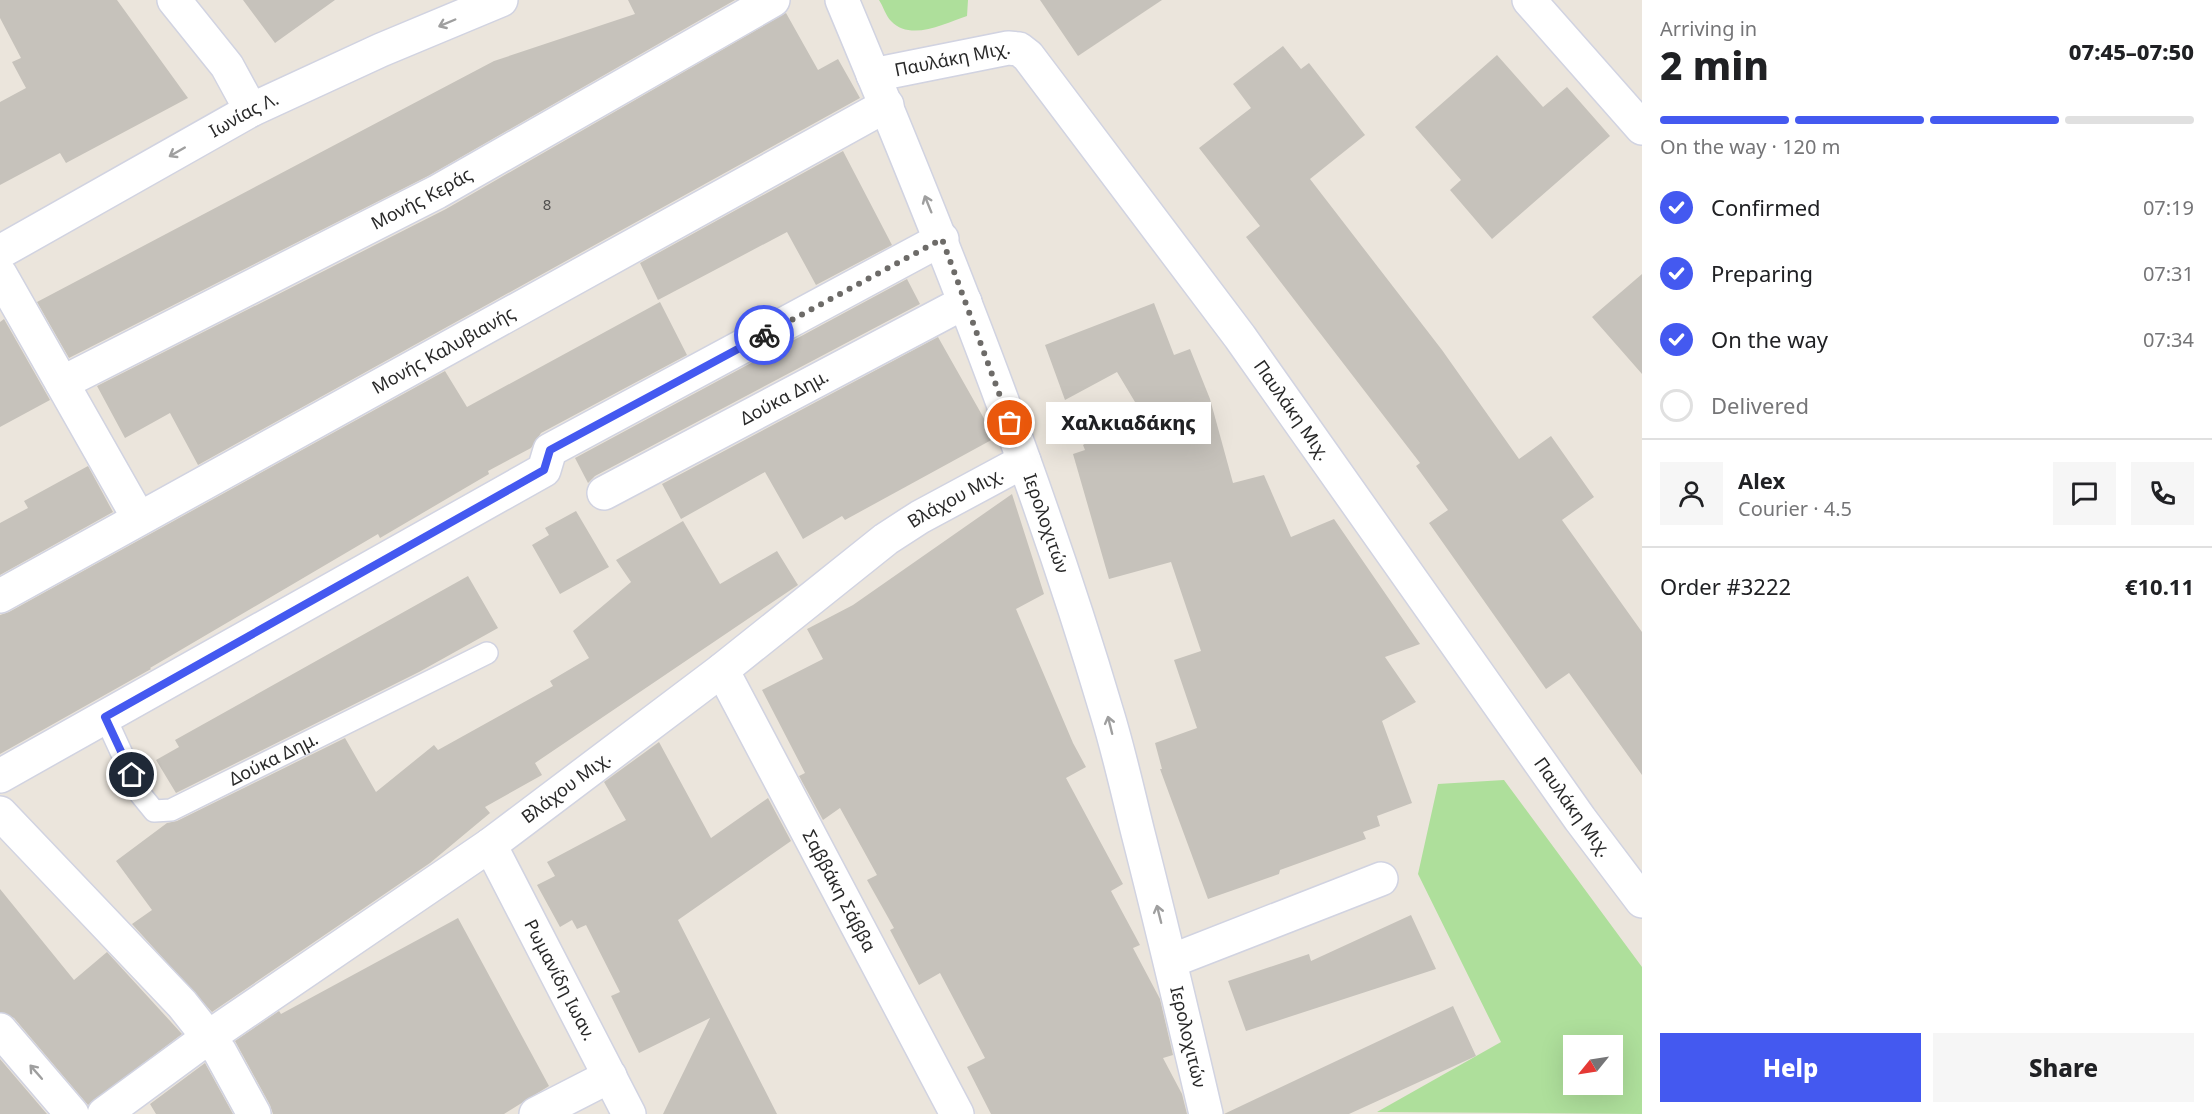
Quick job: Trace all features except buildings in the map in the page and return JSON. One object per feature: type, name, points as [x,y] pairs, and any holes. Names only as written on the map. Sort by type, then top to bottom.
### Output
[{"type":"street","points":[[174,0],[227,66],[251,110]]},
{"type":"street","name":"Ιωνίας Λ.","points":[[0,252],[251,110],[381,50],[501,0]]},
{"type":"street","name":"Μονής Κεράς","points":[[62,383],[437,192],[772,0]]},
{"type":"street","name":"Ιερολοχιτών","points":[[842,0],[942,239],[1024,461],[1108,714],[1171,961],[1206,1114]]},
{"type":"street","points":[[1529,0],[1642,128]]},
{"type":"street","name":"Παυλάκη Μιχ.","points":[[873,75],[1008,48],[1019,49],[1028,56],[1240,337],[1580,819],[1642,901]]},
{"type":"street","name":"Μονής Καλυβιανής","points":[[0,596],[138,517],[887,105]]},
{"type":"street","points":[[0,776],[544,470],[550,450],[942,239]]},
{"type":"street","points":[[0,274],[138,517]]},
{"type":"street","name":"Δούκα Δημ.","points":[[604,493],[965,302]]},
{"type":"street","name":"Βλάχου Μιχ.","points":[[104,1114],[210,1036],[490,845],[722,669],[886,539],[1024,461]]},
{"type":"street","name":"Σαββάκη Σάββα","points":[[722,669],[957,1114]]},
{"type":"street","points":[[0,813],[210,1036],[254,1114]]},
{"type":"street","name":"Ρωμανίδη Ιωαν.","points":[[490,845],[629,1114]]},
{"type":"street","name":"Ιερολοχιτών","points":[[1171,961],[1381,879]]},
{"type":"street","points":[[0,1030],[72,1114]]},
{"type":"street","points":[[536,1114],[609,1076]]},
{"type":"lane","name":"Δούκα Δημ.","points":[[105,717],[141,795],[154,811],[171,810],[487,653]]},
{"type":"green space","points":[[879,0],[968,0],[967,16],[928,29],[908,30],[891,21]]},
{"type":"green space","points":[[1504,780],[1642,967],[1642,1114],[1377,1112],[1501,1042],[1418,874],[1438,784]]},
{"type":"way so far","points":[[764,335],[942,239],[1010,423]]},
{"type":"place","name":"Χαλκιαδάκης","points":[[1010,423]]},
{"type":"route","points":[[132,775],[105,717],[544,470],[550,450],[764,335]]}]
